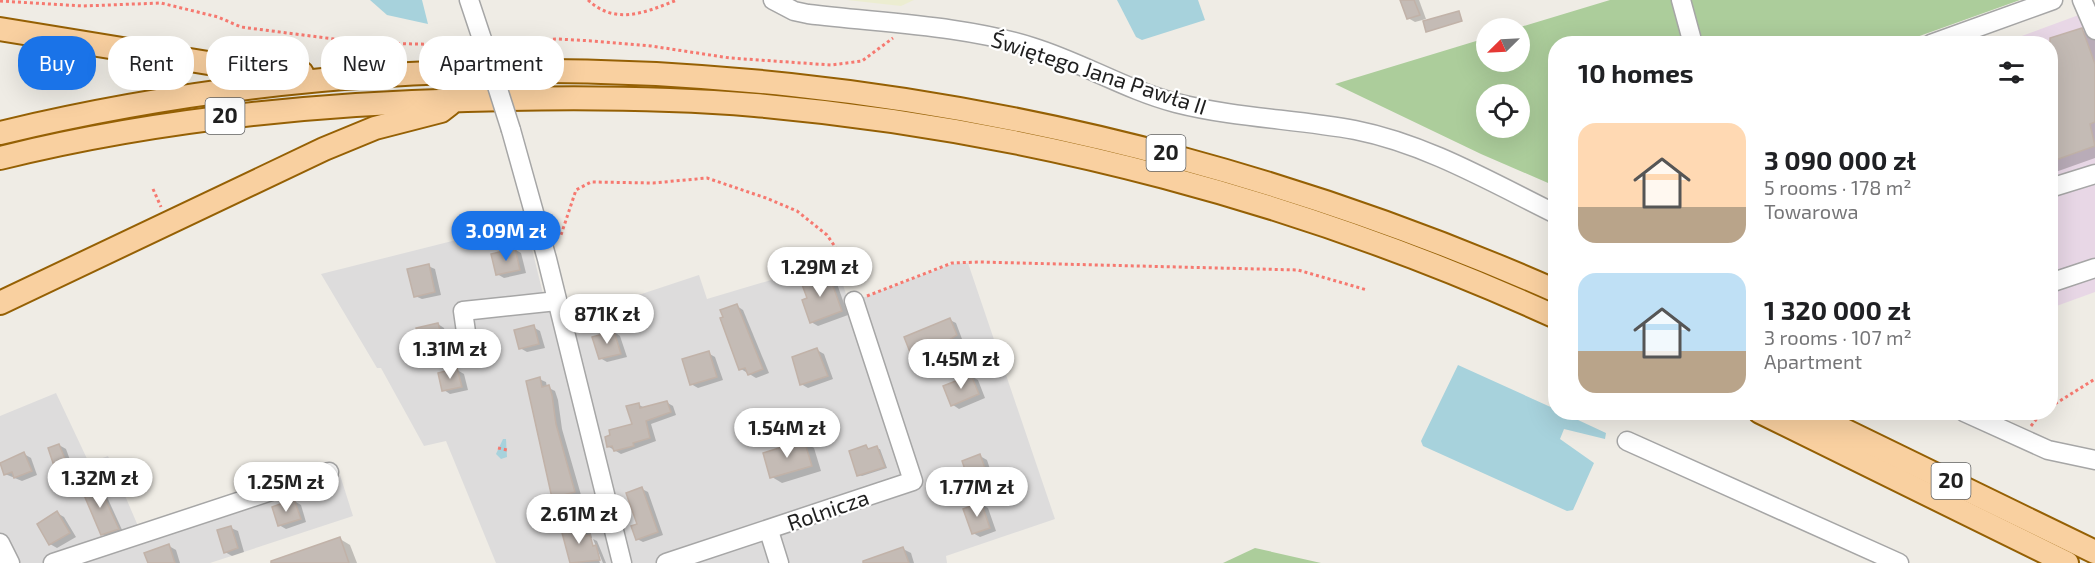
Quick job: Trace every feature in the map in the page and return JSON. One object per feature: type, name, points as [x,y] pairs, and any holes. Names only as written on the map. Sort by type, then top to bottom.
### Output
[{"type":"main road","points":[[0,29],[245,69],[321,76]]},
{"type":"main road","name":"20","points":[[407,77],[509,71],[702,77],[869,94],[1022,119],[1173,155],[1280,186],[1383,221],[1548,288]]},
{"type":"main road","name":"20","points":[[0,133],[167,102],[321,83]]},
{"type":"main road","name":"20","points":[[0,158],[117,133],[207,119],[406,100],[574,96],[757,105],[866,117],[1019,143],[1178,181],[1273,209],[1376,244],[1548,314]]},
{"type":"main road","points":[[0,303],[324,149],[375,128],[441,111],[454,100]]},
{"type":"main road","name":"20","points":[[1776,420],[2067,563]]},
{"type":"main road","name":"20","points":[[1824,420],[2095,552]]},
{"type":"street","points":[[470,0],[511,130],[542,240],[622,563]]},
{"type":"street","name":"Świętego Jana Pawła II","points":[[773,0],[794,11],[808,14],[990,36],[1030,46],[1174,102],[1216,111],[1356,130],[1391,140],[1448,162],[1548,210]]},
{"type":"street","points":[[1681,0],[1691,36]]},
{"type":"street","points":[[1953,36],[2053,0]]},
{"type":"street","points":[[2082,0],[2095,30]]},
{"type":"street","points":[[2058,186],[2095,174]]},
{"type":"street","points":[[2058,280],[2095,268]]},
{"type":"street","points":[[468,345],[463,311],[557,301]]},
{"type":"street","name":"Rolnicza","points":[[666,563],[769,531],[913,481],[854,301]]},
{"type":"street","points":[[1982,420],[2048,450],[2095,460]]},
{"type":"street","points":[[1627,441],[1899,563]]},
{"type":"street","points":[[53,563],[329,472]]},
{"type":"street","points":[[769,531],[779,563]]},
{"type":"street","points":[[0,543],[10,563]]},
{"type":"path","points":[[588,0],[601,10],[623,16],[637,15],[677,0]]},
{"type":"path","points":[[0,1],[83,6],[161,3],[218,17],[242,27],[365,43],[419,42]]},
{"type":"path","points":[[564,39],[651,46],[730,58],[831,65],[862,61],[881,49],[905,26]]},
{"type":"path","points":[[542,240],[555,239],[561,235],[576,190],[591,182],[653,183],[706,178],[797,211],[827,235],[838,250],[854,301],[952,263],[979,262],[1298,270],[1367,290]]},
{"type":"path","points":[[2058,402],[2095,379]]},
{"type":"path","points":[[498,448],[507,450]]},
{"type":"shaded area","points":[[2095,9],[2095,292],[2058,305],[2058,36],[2022,36]]},
{"type":"shaded area","points":[[520,224],[522,234],[528,233],[547,310],[552,310],[615,563],[496,563],[446,441],[424,446],[381,368],[377,368],[321,274]]},
{"type":"shaded area","points":[[835,261],[849,303],[952,264],[968,263],[1055,519],[946,556],[947,563],[631,563],[569,318],[699,275],[707,299]]},
{"type":"shaded area","points":[[56,393],[89,463],[108,456],[144,540],[340,475],[353,516],[210,563],[0,563],[0,416]]},
{"type":"green space","points":[[847,0],[914,0],[901,6]]},
{"type":"green space","points":[[1610,0],[2020,0],[1920,36],[1548,36],[1548,183],[1481,154],[1335,84],[1476,41],[1476,72],[1530,72],[1530,24]]},
{"type":"green space","points":[[1255,548],[1321,563],[1223,563]]},
{"type":"water","points":[[370,0],[422,0],[428,24],[387,15]]},
{"type":"water","points":[[1117,0],[1198,0],[1205,20],[1142,40],[1136,37]]},
{"type":"water","points":[[1458,365],[1548,406],[1548,420],[1578,420],[1606,433],[1605,439],[1564,429],[1560,439],[1594,463],[1573,510],[1567,511],[1423,446],[1421,441]]},
{"type":"water","points":[[503,439],[506,439],[507,457],[501,459],[496,454]]},
{"type":"building","points":[[1400,0],[1414,0],[1420,15],[1407,19]]},
{"type":"building","points":[[1459,11],[1462,21],[1426,32],[1423,21]]},
{"type":"building","points":[[2082,28],[2095,64],[2095,122],[2090,124],[2095,146],[2058,159],[2058,36]]},
{"type":"building","points":[[515,248],[520,270],[496,275],[491,254]]},
{"type":"building","points":[[429,264],[435,292],[414,297],[407,269]]},
{"type":"building","points":[[828,272],[842,311],[810,323],[802,300],[807,298],[801,282]]},
{"type":"building","points":[[737,304],[763,369],[748,375],[745,368],[739,370],[720,318],[723,317],[720,310]]},
{"type":"building","points":[[950,318],[957,335],[935,349],[941,365],[919,375],[904,337]]},
{"type":"building","points":[[438,323],[444,345],[422,350],[416,328]]},
{"type":"building","points":[[534,325],[539,344],[519,349],[514,330]]},
{"type":"building","points":[[614,331],[621,354],[599,359],[592,337]]},
{"type":"building","points":[[817,348],[828,376],[800,385],[792,357]]},
{"type":"building","points":[[709,351],[717,377],[690,385],[682,359]]},
{"type":"building","points":[[457,368],[462,387],[442,391],[438,373]]},
{"type":"building","points":[[971,375],[979,394],[951,406],[943,386]]},
{"type":"building","points":[[540,377],[542,387],[549,385],[556,424],[575,492],[552,498],[526,381]]},
{"type":"building","points":[[667,401],[671,412],[646,421],[650,438],[633,443],[634,446],[614,451],[612,446],[607,447],[605,437],[610,435],[609,430],[632,424],[626,406],[639,403],[640,408]]},
{"type":"building","points":[[804,440],[812,466],[770,478],[763,453]]},
{"type":"building","points":[[59,444],[67,464],[55,469],[48,448]]},
{"type":"building","points":[[866,445],[868,449],[877,446],[885,467],[857,476],[849,451]]},
{"type":"building","points":[[24,452],[32,471],[14,478],[12,472],[4,475],[0,463]]},
{"type":"building","points":[[980,454],[989,480],[971,487],[962,461]]},
{"type":"building","points":[[97,481],[119,529],[101,535],[81,488]]},
{"type":"building","points":[[642,487],[658,532],[636,540],[631,526],[637,524],[626,493]]},
{"type":"building","points":[[294,499],[301,519],[278,526],[272,507]]},
{"type":"building","points":[[981,502],[990,528],[972,534],[963,509]]},
{"type":"building","points":[[57,511],[70,533],[49,545],[37,524]]},
{"type":"building","points":[[583,523],[586,536],[590,535],[593,546],[596,545],[600,560],[570,563],[561,529]]},
{"type":"building","points":[[231,526],[238,548],[224,553],[217,530]]},
{"type":"building","points":[[340,537],[349,563],[271,563],[271,561]]},
{"type":"building","points":[[169,544],[175,563],[148,563],[144,553]]},
{"type":"building","points":[[903,547],[909,563],[863,563],[863,561]]}]
